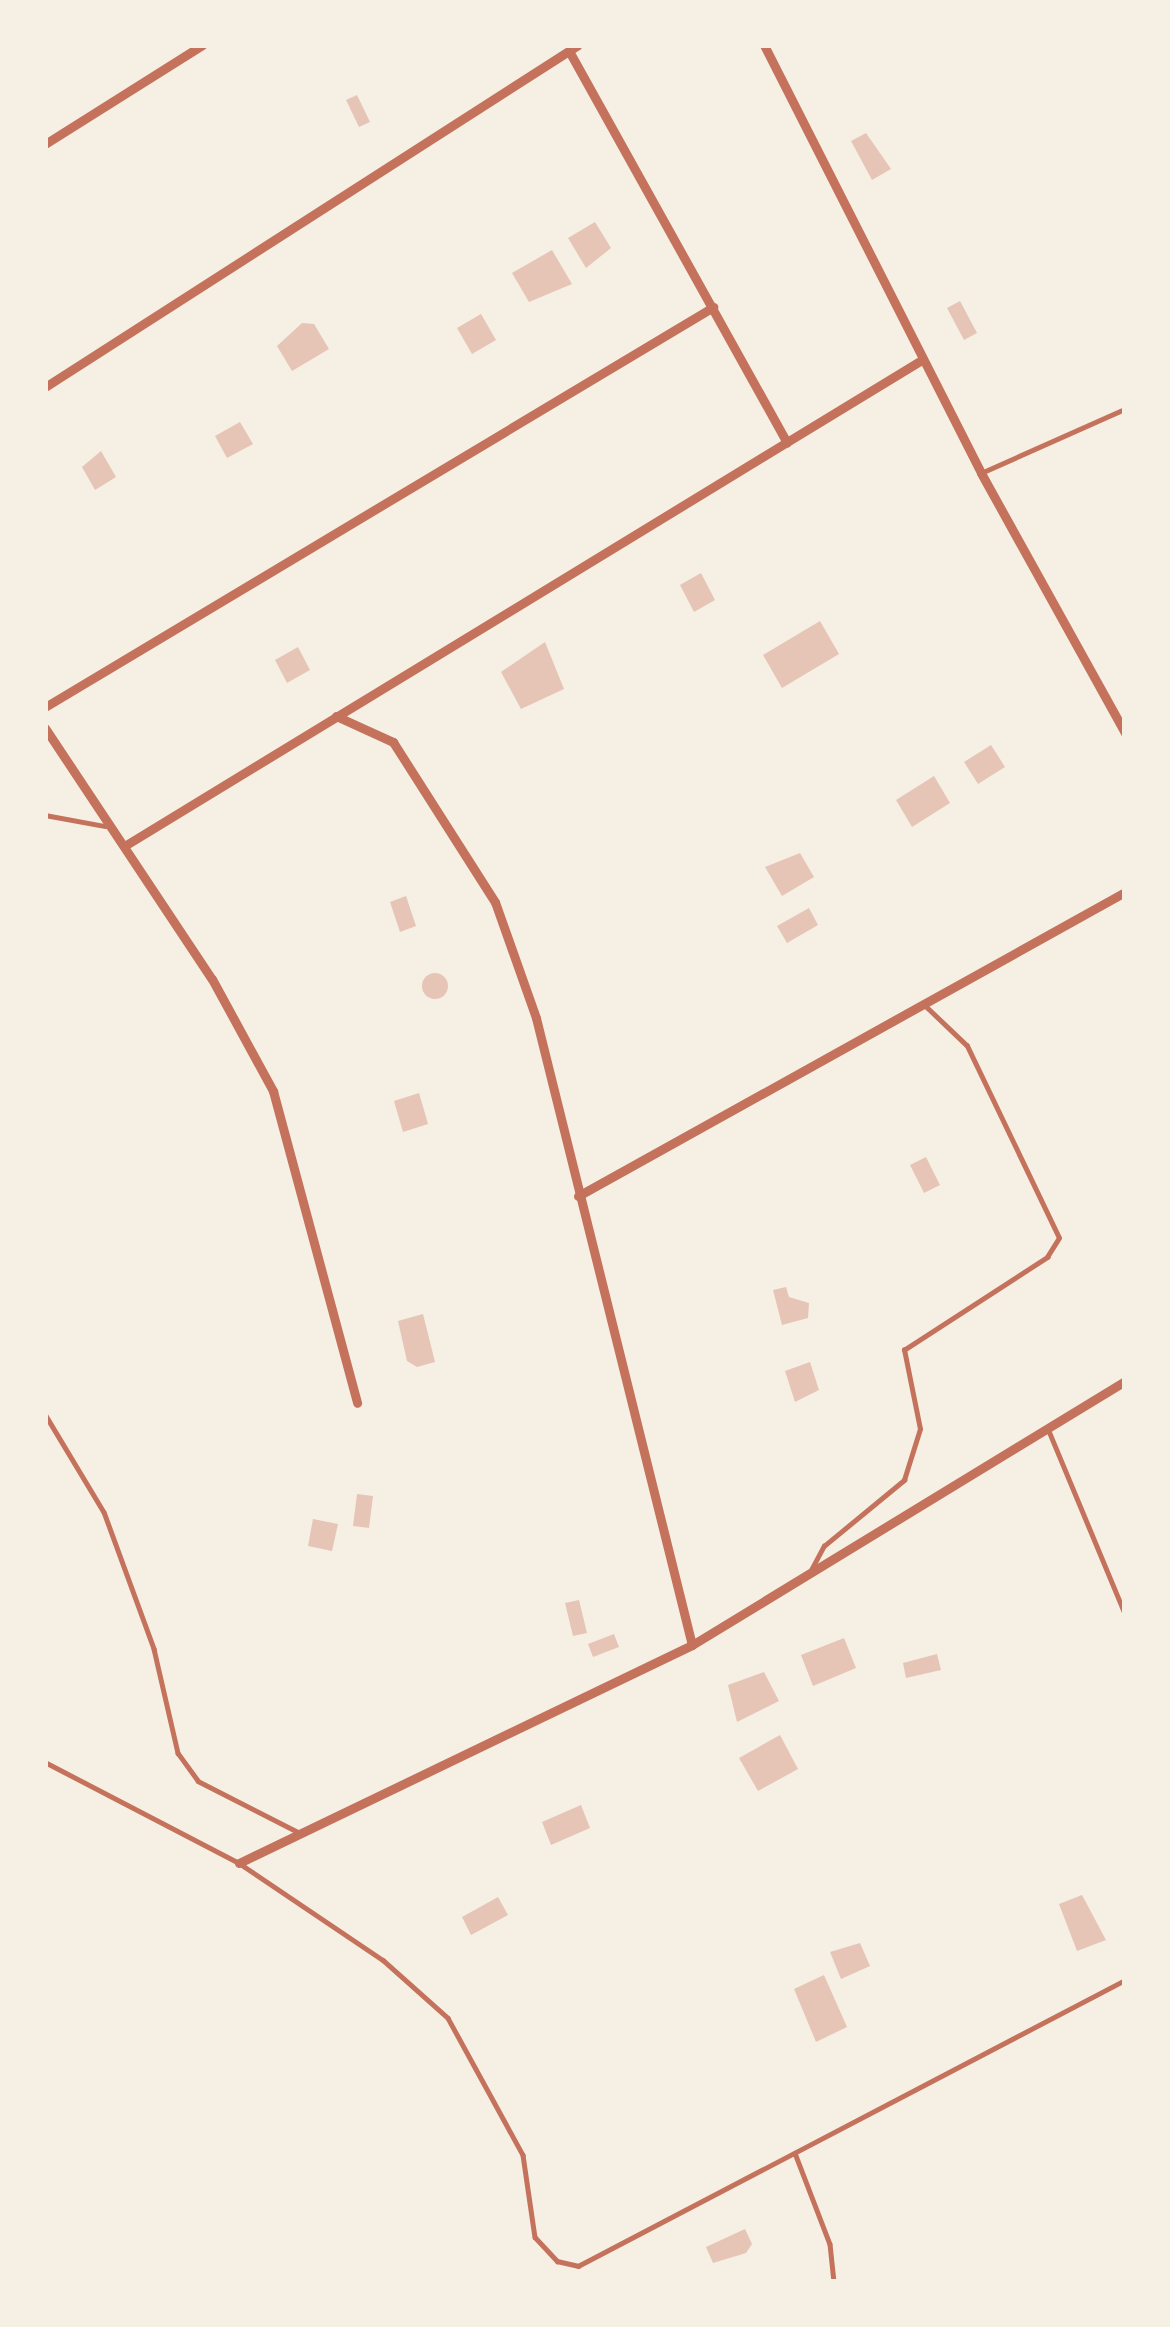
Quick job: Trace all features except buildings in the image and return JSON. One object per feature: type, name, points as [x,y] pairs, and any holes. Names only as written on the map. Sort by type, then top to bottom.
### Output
[{"type":"street","points":[[45,143],[202,45]]},
{"type":"street","points":[[764,45],[981,473],[1125,733]]},
{"type":"street","points":[[45,387],[574,48],[787,442]]},
{"type":"street","points":[[45,707],[713,307]]},
{"type":"street","points":[[126,845],[922,359]]},
{"type":"street","points":[[336,716],[393,742],[495,902],[536,1018],[692,1645]]},
{"type":"street","points":[[45,728],[126,845],[273,1091],[357,1403]]},
{"type":"street","points":[[578,1196],[1125,892]]},
{"type":"street","points":[[239,1863],[692,1645],[804,1582],[1125,1381]]},
{"type":"lane","points":[[981,473],[1125,409]]},
{"type":"lane","points":[[45,815],[111,827]]},
{"type":"lane","points":[[804,1582],[824,1546],[904,1480],[920,1429],[904,1350],[1047,1257],[1059,1238],[967,1046],[925,1006]]},
{"type":"lane","points":[[45,1414],[104,1512],[154,1649],[178,1753],[199,1781],[300,1833]]},
{"type":"lane","points":[[1047,1426],[1125,1614]]},
{"type":"lane","points":[[45,1762],[239,1863],[383,1960],[448,2018],[524,2155],[535,2237],[557,2261],[578,2266],[1125,1980]]},
{"type":"lane","points":[[795,2152],[830,2244],[834,2282]]}]
